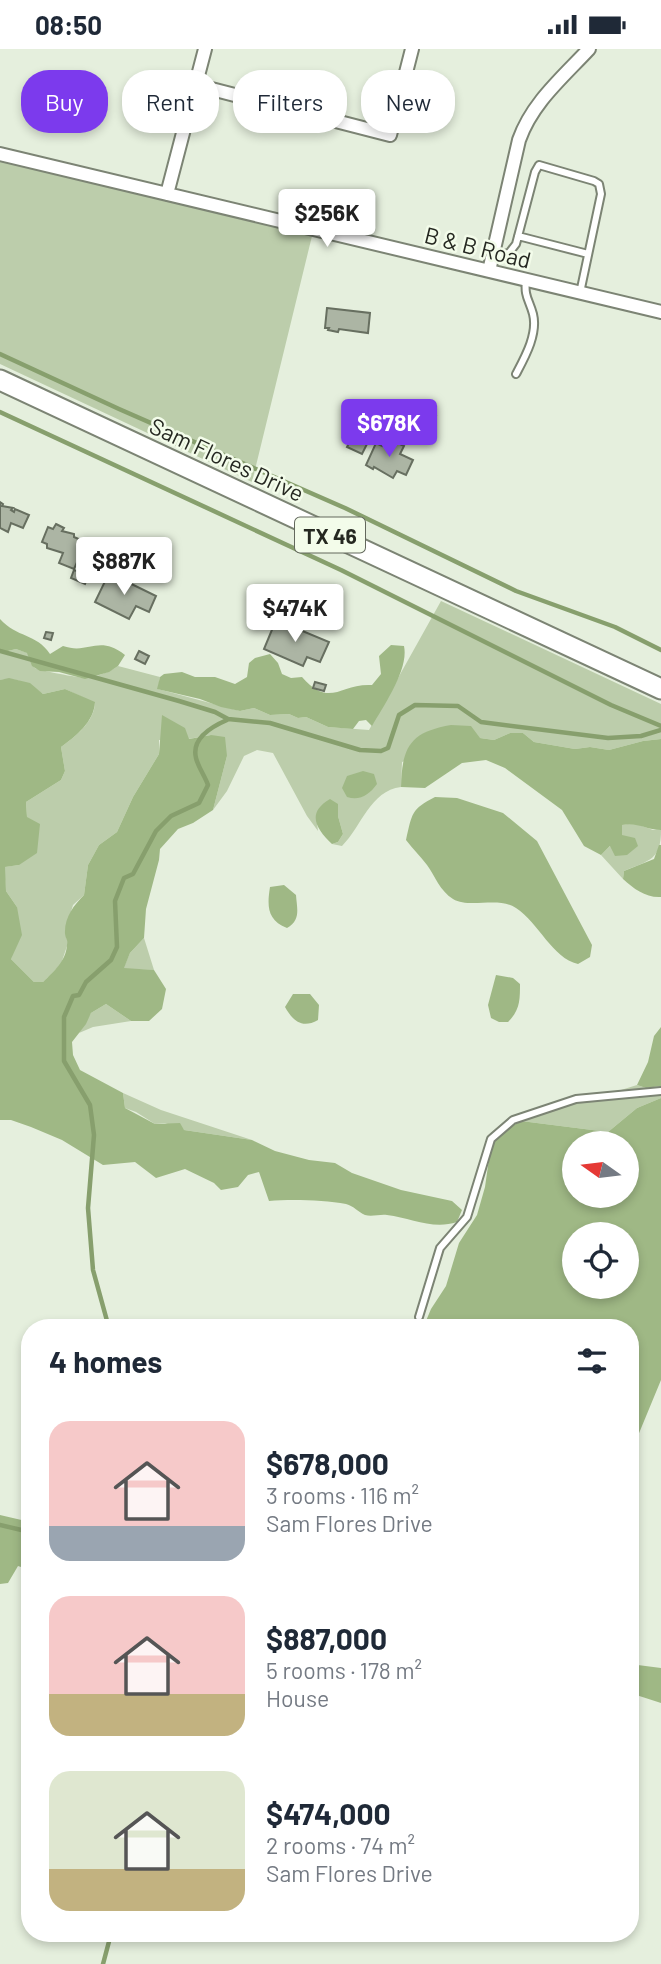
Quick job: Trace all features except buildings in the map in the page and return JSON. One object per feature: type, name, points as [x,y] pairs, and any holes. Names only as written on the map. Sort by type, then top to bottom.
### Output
[{"type":"main road","name":"Sam Flores Drive","points":[[0,380],[661,689]]},
{"type":"street","points":[[200,70],[205,49]]},
{"type":"street","points":[[219,91],[390,135],[412,49]]},
{"type":"street","points":[[489,271],[526,121],[536,104],[589,49]]},
{"type":"street","points":[[167,194],[183,133]]},
{"type":"street","name":"B & B Road","points":[[0,154],[661,312]]},
{"type":"lane","points":[[492,257],[513,249],[539,165],[600,184],[601,194],[580,293]]},
{"type":"lane","points":[[518,236],[588,254]]},
{"type":"lane","points":[[516,375],[534,330],[534,318],[524,292],[526,280]]},
{"type":"lane","points":[[419,1317],[440,1248],[467,1217],[491,1139],[513,1120],[576,1099],[661,1091]]},
{"type":"green space","points":[[0,160],[312,236],[252,482],[0,364]]},
{"type":"green space","points":[[441,601],[661,704],[661,739],[609,750],[590,747],[575,749],[534,742],[523,733],[510,733],[494,740],[480,738],[402,762],[401,787],[390,790],[374,802],[342,846],[332,844],[338,842],[343,834],[338,804],[316,815],[318,831],[273,753],[257,750],[244,756],[227,791],[213,810],[227,756],[211,735],[159,740],[159,754],[133,797],[117,832],[99,845],[88,865],[84,895],[73,905],[65,932],[68,943],[61,964],[43,982],[34,982],[11,959],[17,907],[6,891],[4,867],[19,865],[27,817],[26,802],[61,780],[65,771],[61,747],[88,722],[95,703],[65,689],[43,694],[23,682],[0,680],[0,653],[16,649],[28,653],[35,668],[85,678],[100,675],[118,666],[160,677],[158,689],[240,711],[254,708],[270,715],[306,717],[328,727],[369,730]]},
{"type":"green space","points":[[0,619],[13,630],[39,642],[50,654],[63,646],[80,648],[100,645],[116,649],[125,655],[118,666],[109,672],[85,679],[59,672],[40,671],[32,666],[27,653],[16,649],[0,653]]},
{"type":"green space","points":[[391,645],[404,646],[403,665],[372,726],[366,720],[359,721],[353,729],[328,727],[306,717],[270,715],[254,708],[240,711],[157,689],[160,677],[164,674],[182,672],[195,677],[215,677],[235,684],[247,677],[249,663],[255,658],[270,654],[278,663],[282,674],[291,678],[302,677],[320,691],[336,692],[372,685],[381,674],[379,656]]},
{"type":"green space","points":[[9,678],[30,683],[43,694],[65,689],[95,702],[88,722],[61,747],[65,771],[61,780],[26,802],[27,817],[40,824],[37,853],[19,865],[5,867],[6,891],[17,907],[22,935],[11,959],[34,982],[43,982],[64,956],[67,943],[66,923],[73,908],[84,895],[88,865],[99,845],[117,832],[133,797],[159,754],[162,715],[185,728],[189,739],[211,735],[225,737],[227,756],[213,810],[178,829],[160,849],[146,909],[144,938],[130,953],[124,968],[154,970],[166,989],[162,1009],[149,1021],[131,1021],[106,1004],[91,1013],[72,1042],[73,1055],[80,1070],[123,1093],[125,1108],[155,1124],[180,1123],[184,1130],[252,1140],[275,1151],[309,1160],[335,1163],[352,1173],[401,1190],[452,1201],[462,1210],[457,1222],[439,1225],[387,1215],[368,1216],[349,1205],[328,1202],[269,1201],[259,1172],[248,1175],[238,1187],[221,1190],[214,1183],[185,1169],[156,1178],[135,1162],[103,1165],[62,1140],[11,1120],[0,1120],[0,680]]},
{"type":"green space","points":[[451,725],[471,726],[480,738],[494,740],[510,733],[523,733],[534,742],[575,749],[590,747],[609,750],[661,739],[661,830],[622,825],[622,835],[635,838],[638,846],[627,855],[615,856],[610,846],[601,855],[584,846],[562,810],[505,768],[486,760],[462,763],[425,788],[401,787],[403,761],[411,744],[426,732]]},
{"type":"green space","points":[[363,771],[374,774],[377,784],[364,796],[347,797],[342,788],[347,776]]},
{"type":"green space","points":[[435,797],[457,798],[503,813],[537,841],[592,945],[590,957],[578,964],[561,955],[516,908],[501,903],[460,902],[445,892],[406,840],[414,813],[421,805]]},
{"type":"green space","points":[[330,799],[338,804],[343,834],[338,842],[332,844],[316,821],[318,810]]},
{"type":"green space","points":[[634,823],[661,830],[659,848],[652,858],[624,871],[623,879],[601,855],[622,835],[621,825]]},
{"type":"green space","points":[[659,845],[661,897],[656,897],[640,892],[623,879],[624,871],[654,859]]},
{"type":"green space","points":[[284,885],[296,895],[297,905],[296,918],[287,928],[275,921],[269,906],[270,887]]},
{"type":"green space","points":[[144,938],[154,970],[123,969],[130,953]]},
{"type":"green space","points":[[496,975],[513,978],[520,984],[518,1005],[508,1022],[491,1018],[488,1005]]},
{"type":"green space","points":[[293,994],[310,994],[319,1005],[318,1020],[303,1024],[291,1016],[285,1007]]},
{"type":"green space","points":[[106,1004],[131,1021],[93,1027],[79,1033],[91,1013]]},
{"type":"green space","points":[[661,1027],[661,1086],[646,1088],[637,1085],[648,1062],[654,1036]]},
{"type":"green space","points":[[637,1085],[646,1088],[661,1086],[661,1098],[637,1108],[609,1131],[521,1121],[530,1112]]},
{"type":"green space","points":[[123,1093],[161,1110],[252,1140],[184,1130],[165,1123],[155,1124],[125,1108]]},
{"type":"green space","points":[[661,1098],[661,1380],[639,1433],[639,1319],[427,1319],[446,1286],[459,1243],[477,1215],[485,1187],[492,1138],[521,1121],[600,1131],[562,1131],[562,1208],[639,1208],[639,1131],[609,1131],[637,1108]]},
{"type":"green space","points":[[0,1515],[21,1520],[21,1567],[18,1566],[8,1583],[0,1584]]},
{"type":"green space","points":[[639,1665],[661,1668],[661,1703],[639,1696]]},
{"type":"waterway","points":[[0,354],[345,508],[516,591],[615,627],[661,650]]},
{"type":"waterway","points":[[0,412],[341,570],[611,705],[661,726]]},
{"type":"waterway","points":[[0,651],[179,701],[228,719],[270,723],[360,750],[381,751],[388,748],[399,715],[415,705],[458,706],[481,722],[608,738],[641,736],[661,730]]},
{"type":"waterway","points":[[107,1319],[93,1270],[88,1208],[94,1135],[90,1105],[64,1061],[64,1017],[73,996],[79,995],[86,982],[111,960],[117,947],[115,901],[124,878],[133,874],[156,831],[171,816],[199,803],[208,785],[196,758],[197,744],[210,729],[227,720]]},
{"type":"waterway","points":[[0,1525],[21,1530]]},
{"type":"waterway","points":[[103,1964],[109,1942]]}]
